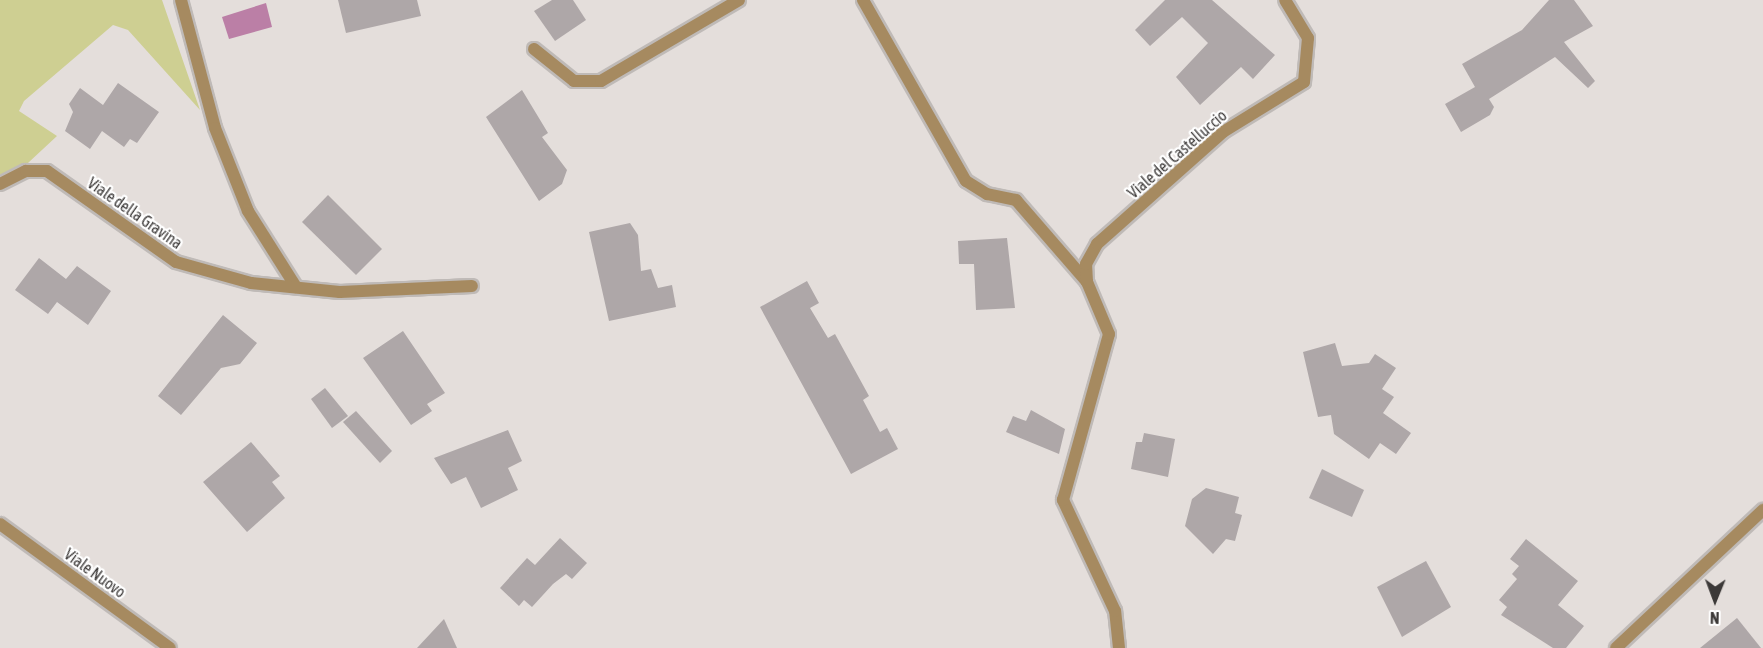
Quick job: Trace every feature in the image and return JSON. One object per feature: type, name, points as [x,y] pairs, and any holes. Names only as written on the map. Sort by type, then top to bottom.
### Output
[{"type":"street","points":[[181,0],[215,128],[248,211],[296,287]]},
{"type":"street","points":[[534,49],[574,81],[601,81],[739,0]]},
{"type":"street","points":[[863,0],[966,181],[987,194],[1016,200],[1087,282],[1109,334],[1063,500],[1115,611],[1119,648]]},
{"type":"street","name":"Viale del Castelluccio","points":[[1087,282],[1086,264],[1097,244],[1223,132],[1304,81],[1308,38],[1285,0]]},
{"type":"street","name":"Viale della Gravina","points":[[0,184],[26,171],[47,171],[176,262],[252,282],[340,292],[472,286]]},
{"type":"street","points":[[1616,648],[1763,510]]},
{"type":"street","name":"Viale Nuovo","points":[[0,524],[170,648]]},
{"type":"green space","points":[[0,0],[162,0],[200,110],[128,30],[113,25],[24,101],[19,111],[57,136],[0,189]]},
{"type":"shaded area","points":[[266,3],[272,27],[229,39],[222,17]]},
{"type":"building","points":[[338,0],[417,0],[421,16],[346,33]]},
{"type":"building","points":[[552,0],[573,0],[586,20],[555,41],[534,11]]},
{"type":"building","points":[[1165,0],[1212,0],[1275,55],[1253,79],[1241,67],[1200,105],[1176,77],[1208,43],[1182,17],[1150,46],[1135,30]]},
{"type":"building","points":[[1549,0],[1574,0],[1593,26],[1564,42],[1595,81],[1588,88],[1555,57],[1489,99],[1494,107],[1490,115],[1461,132],[1445,104],[1475,87],[1462,64],[1522,30]]},
{"type":"building","points":[[118,83],[159,112],[137,143],[130,139],[124,147],[102,131],[90,149],[65,131],[73,112],[69,104],[80,88],[103,105]]},
{"type":"building","points":[[522,90],[548,133],[542,137],[567,170],[562,184],[539,201],[486,117]]},
{"type":"building","points":[[328,195],[382,249],[356,275],[302,222]]},
{"type":"building","points":[[630,223],[638,235],[641,271],[651,269],[658,288],[672,285],[676,307],[609,321],[589,232]]},
{"type":"building","points":[[1007,238],[1015,308],[976,310],[974,264],[959,264],[958,241]]},
{"type":"building","points":[[39,258],[66,279],[77,266],[111,291],[88,325],[57,302],[48,314],[15,290]]},
{"type":"building","points":[[807,281],[819,303],[810,308],[828,338],[835,334],[869,396],[863,400],[880,432],[887,428],[898,449],[851,474],[760,307]]},
{"type":"building","points":[[223,315],[257,343],[240,364],[221,368],[181,415],[158,396]]},
{"type":"building","points":[[403,331],[445,393],[427,404],[432,411],[411,425],[363,358]]},
{"type":"building","points":[[1335,343],[1342,366],[1369,363],[1375,354],[1396,368],[1382,389],[1394,397],[1383,413],[1411,433],[1396,454],[1380,443],[1369,459],[1334,434],[1331,415],[1318,417],[1303,352]]},
{"type":"building","points":[[325,388],[348,416],[332,428],[311,399]]},
{"type":"building","points":[[1031,410],[1065,429],[1059,454],[1006,432],[1013,416],[1026,421]]},
{"type":"building","points":[[356,411],[392,451],[380,463],[343,422]]},
{"type":"building","points":[[508,430],[522,461],[508,468],[518,490],[481,508],[466,477],[451,484],[434,458]]},
{"type":"building","points":[[1144,433],[1175,439],[1168,477],[1131,469],[1136,442],[1142,442]]},
{"type":"building","points":[[251,442],[280,476],[272,482],[285,498],[247,532],[203,482]]},
{"type":"building","points":[[1322,469],[1364,490],[1352,517],[1309,498]]},
{"type":"building","points":[[1206,488],[1239,497],[1235,513],[1242,515],[1235,541],[1226,539],[1213,554],[1185,526],[1192,499]]},
{"type":"building","points":[[560,538],[587,563],[572,579],[566,574],[553,584],[532,607],[524,600],[519,606],[500,588],[527,558],[535,565]]},
{"type":"building","points":[[1526,539],[1578,581],[1558,605],[1584,626],[1566,648],[1553,648],[1501,615],[1507,607],[1499,600],[1517,579],[1512,574],[1519,566],[1510,559]]},
{"type":"building","points":[[1426,561],[1451,607],[1402,637],[1377,587]]},
{"type":"building","points":[[1737,618],[1761,648],[1700,648]]},
{"type":"building","points":[[444,619],[457,648],[417,648]]}]
